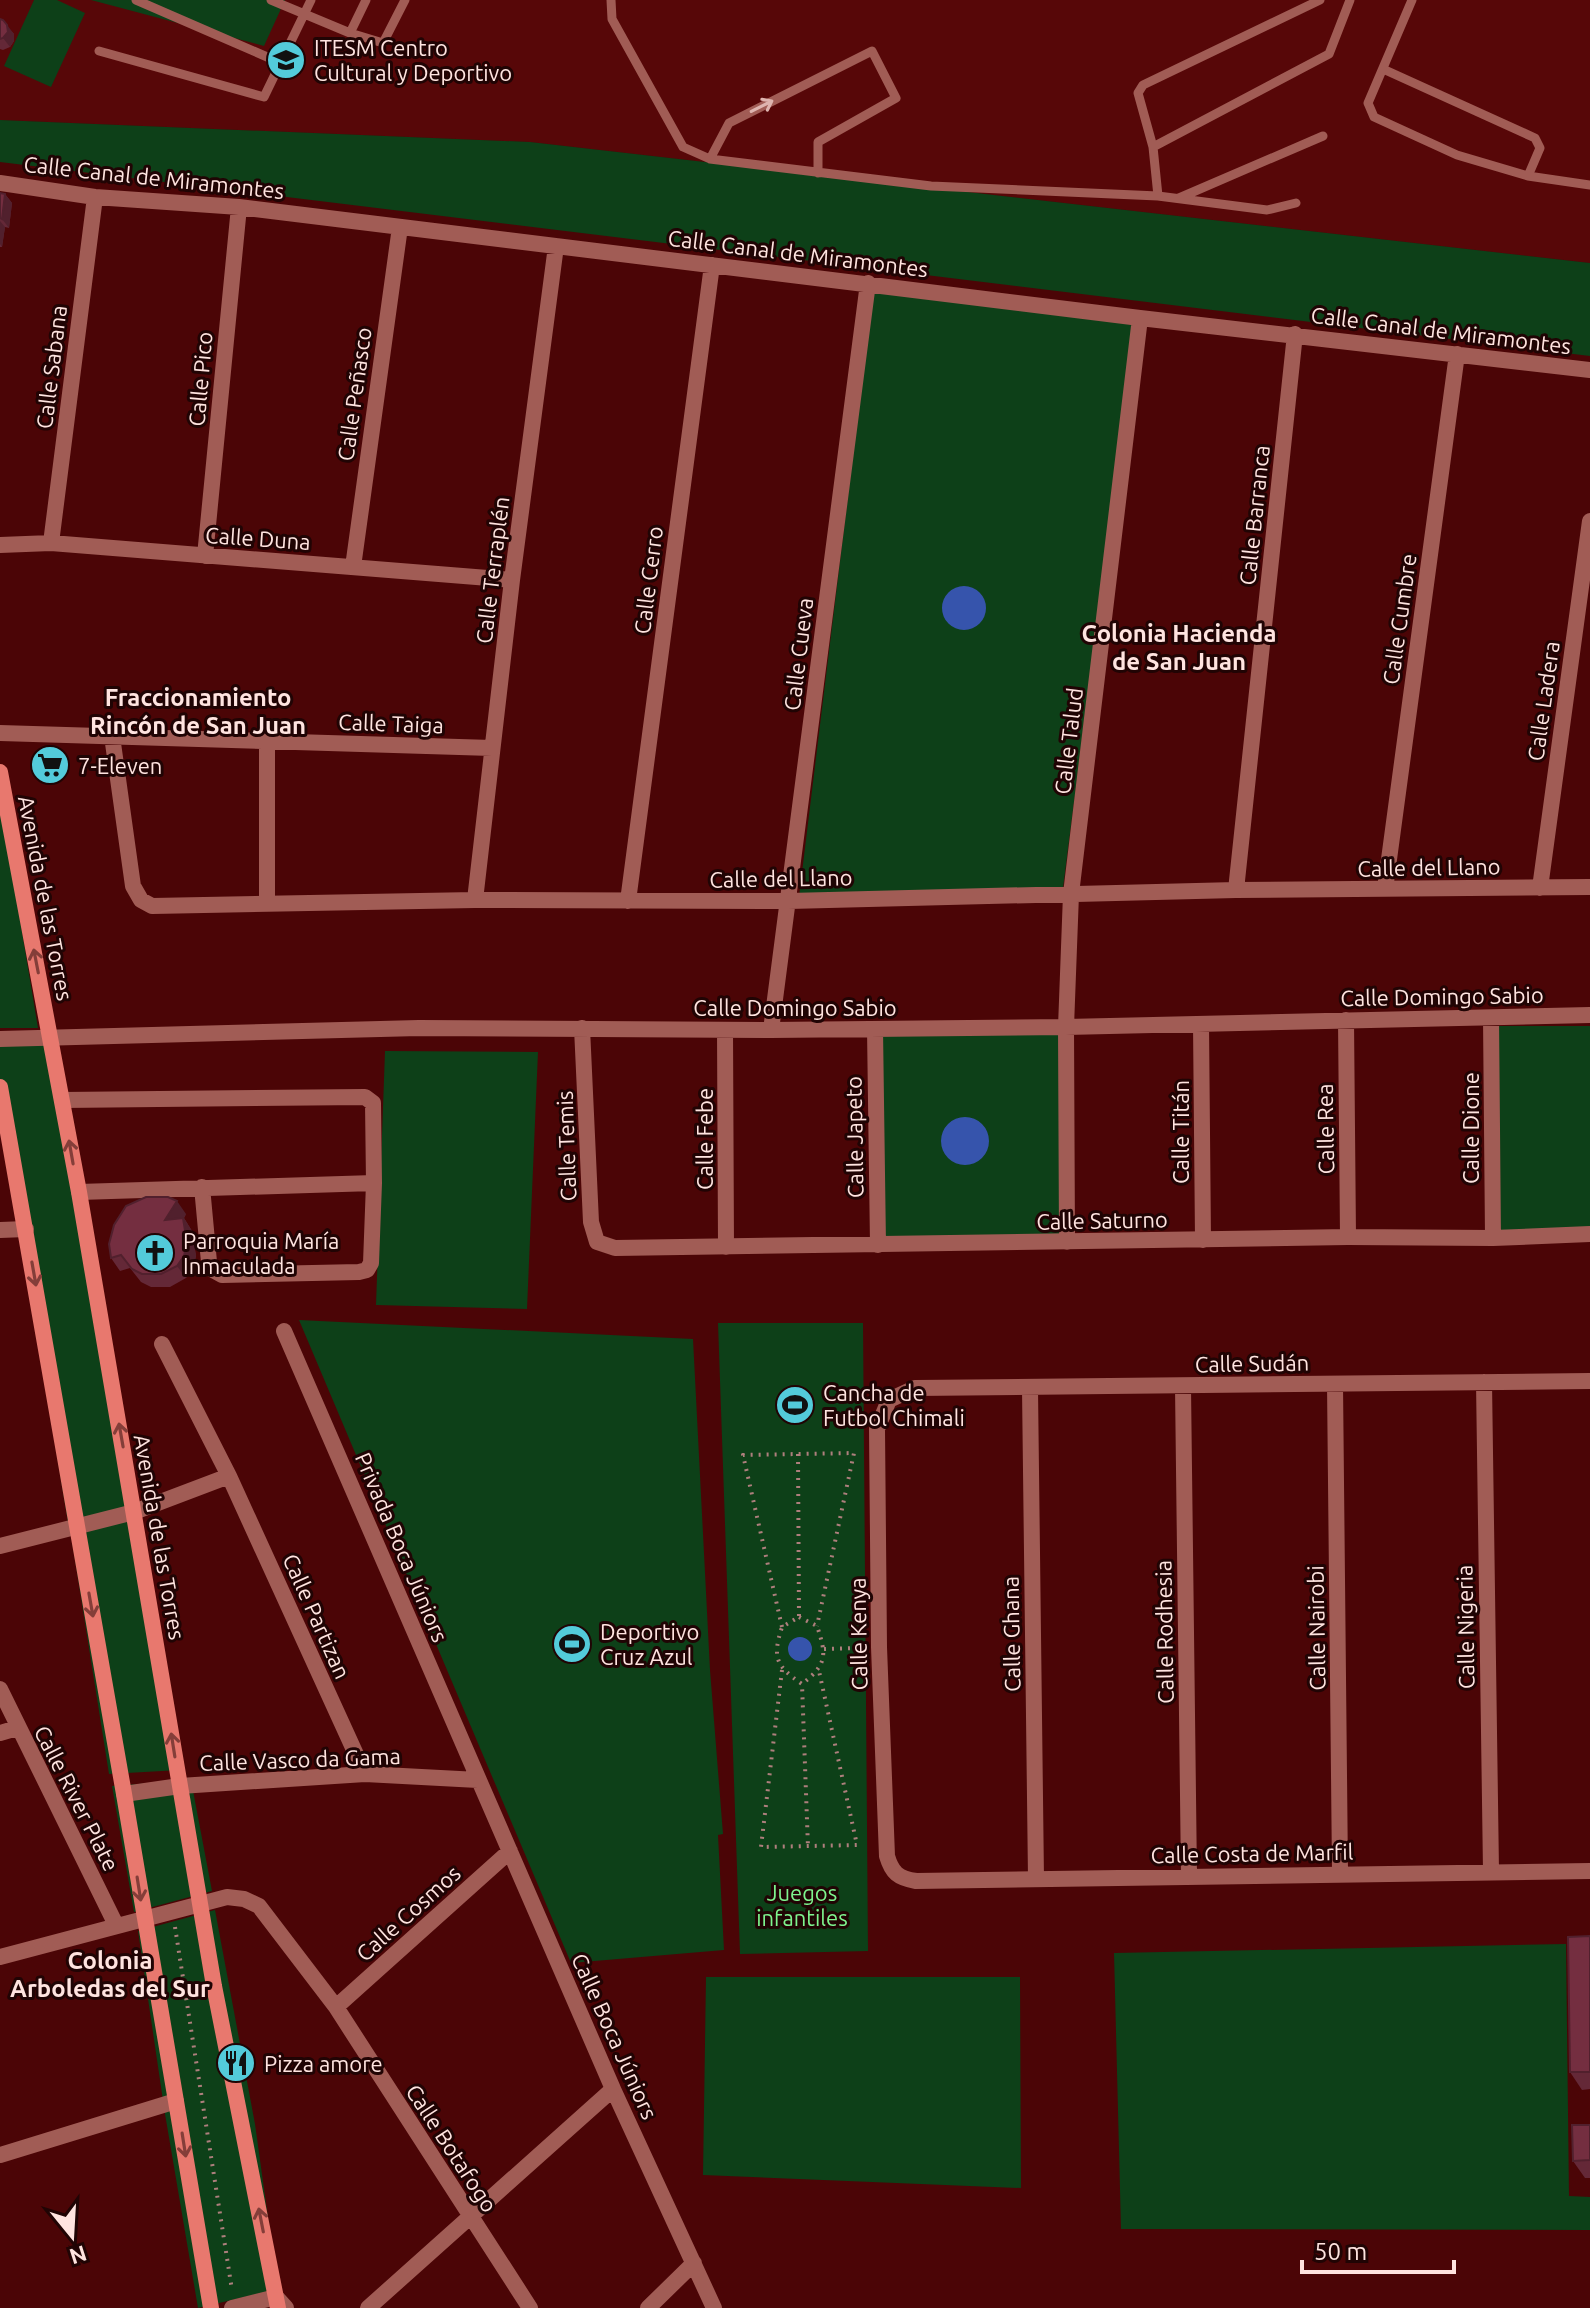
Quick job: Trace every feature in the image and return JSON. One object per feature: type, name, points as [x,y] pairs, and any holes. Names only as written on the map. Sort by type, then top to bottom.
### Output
[{"type":"street","name":"Calle Canal de Miramontes","points":[[0,183],[95,197],[239,207],[1590,370]]},
{"type":"street","name":"Calle Sabana","points":[[51,543],[95,197]]},
{"type":"street","name":"Calle Pico","points":[[205,556],[239,207]]},
{"type":"street","name":"Calle Peñasco","points":[[353,567],[400,227]]},
{"type":"street","name":"Calle Terraplén","points":[[475,900],[512,580],[556,246]]},
{"type":"street","name":"Calle Cerro","points":[[628,901],[712,265]]},
{"type":"street","name":"Calle Cueva","points":[[771,1030],[868,283]]},
{"type":"street","name":"Calle Talud","points":[[1067,1242],[1066,1027],[1071,894],[1140,318]]},
{"type":"street","name":"Calle Barranca","points":[[1236,890],[1295,334]]},
{"type":"street","name":"Calle Cumbre","points":[[1385,889],[1457,354]]},
{"type":"street","name":"Calle Ladera","points":[[1540,888],[1590,521]]},
{"type":"street","name":"Calle Duna","points":[[0,545],[51,543],[512,580]]},
{"type":"street","name":"Calle Taiga","points":[[0,733],[492,748]]},
{"type":"street","name":"Calle del Llano","points":[[112,736],[133,886],[141,900],[152,906],[475,900],[789,901],[1236,890],[1590,887]]},
{"type":"street","points":[[267,741],[267,902]]},
{"type":"street","name":"Avenida de las Torres","points":[[0,772],[79,1192],[200,1905],[280,2304]]},
{"type":"street","name":"Calle Domingo Sabio","points":[[0,1039],[419,1028],[771,1030],[1066,1027],[1590,1015]]},
{"type":"street","name":"Calle Dione","points":[[1491,1018],[1493,1238]]},
{"type":"street","name":"Calle Rea","points":[[1346,1020],[1348,1237]]},
{"type":"street","name":"Calle Titán","points":[[1201,1024],[1203,1240]]},
{"type":"street","name":"Calle Temis","points":[[582,1028],[591,1222],[597,1242],[615,1248]]},
{"type":"street","name":"Calle Japeto","points":[[875,1029],[878,1245]]},
{"type":"street","name":"Calle Febe","points":[[725,1030],[726,1247]]},
{"type":"street","points":[[0,1087],[211,2308]]},
{"type":"street","points":[[62,1100],[365,1097],[373,1103],[374,1183],[371,1263],[367,1270],[222,1275],[213,1270],[209,1262],[202,1187]]},
{"type":"street","points":[[79,1192],[374,1183]]},
{"type":"street","points":[[0,1230],[26,1229]]},
{"type":"street","name":"Calle Saturno","points":[[615,1248],[1348,1237],[1493,1238],[1590,1234]]},
{"type":"street","name":"Privada Boca Júniors","points":[[284,1331],[478,1780]]},
{"type":"street","name":"Calle Partizan","points":[[162,1344],[229,1476],[365,1774]]},
{"type":"street","name":"Calle Sudán","points":[[915,1388],[1590,1381]]},
{"type":"street","name":"Calle Nigeria","points":[[1484,1382],[1491,1871]]},
{"type":"street","name":"Calle Nairobi","points":[[1335,1384],[1340,1872]]},
{"type":"street","name":"Calle Rodhesia","points":[[1183,1387],[1189,1877]]},
{"type":"street","name":"Calle Kenya","points":[[915,1388],[889,1400],[877,1429],[879,1647],[887,1856],[891,1869],[901,1879],[916,1881]]},
{"type":"street","name":"Calle Ghana","points":[[1030,1389],[1036,1879]]},
{"type":"street","points":[[0,1546],[134,1512],[229,1476]]},
{"type":"street","name":"Calle River Plate","points":[[0,1689],[116,1925]]},
{"type":"street","points":[[0,1733],[17,1728]]},
{"type":"street","name":"Calle Vasco da Gama","points":[[124,1794],[180,1786],[365,1774],[478,1780]]},
{"type":"street","name":"Calle Boca Júniors","points":[[478,1780],[613,2089],[714,2308]]},
{"type":"street","name":"Calle Cosmos","points":[[336,2007],[510,1851]]},
{"type":"street","name":"Calle Costa de Marfil","points":[[916,1881],[1340,1872],[1590,1871]]},
{"type":"street","name":"Calle Botafogo","points":[[0,1957],[235,1897],[259,1906],[336,2007],[530,2308]]},
{"type":"street","points":[[368,2308],[613,2089]]},
{"type":"street","points":[[0,2155],[176,2101]]},
{"type":"street","points":[[648,2308],[694,2263]]},
{"type":"street","points":[[233,2308],[280,2304]]},
{"type":"lane","points":[[136,0],[281,63]]},
{"type":"lane","points":[[271,0],[350,33],[383,43],[405,0]]},
{"type":"lane","points":[[99,51],[264,97],[311,0]]},
{"type":"lane","points":[[350,33],[366,0]]},
{"type":"lane","points":[[611,0],[612,19],[683,147],[710,159],[931,186],[1158,196],[1267,210],[1296,203]]},
{"type":"lane","points":[[1158,196],[1153,147],[1138,93],[1143,85],[1320,0]]},
{"type":"lane","points":[[1153,147],[1329,54],[1350,0]]},
{"type":"lane","points":[[1412,0],[1368,103],[1374,117],[1457,155],[1528,176],[1590,185]]},
{"type":"lane","points":[[710,159],[729,123],[872,51],[896,98],[818,142],[818,173]]},
{"type":"lane","points":[[1383,69],[1535,138],[1540,148],[1528,176]]},
{"type":"lane","points":[[1177,199],[1323,136]]},
{"type":"path","points":[[854,1453],[817,1626],[824,1649],[819,1671],[857,1845],[761,1847],[782,1670],[775,1649],[782,1627],[743,1455],[798,1454],[854,1453]]},
{"type":"path","points":[[798,1454],[799,1617]]},
{"type":"path","points":[[799,1617],[817,1626]]},
{"type":"path","points":[[782,1627],[799,1617]]},
{"type":"path","points":[[824,1649],[879,1647]]},
{"type":"path","points":[[782,1670],[802,1684]]},
{"type":"path","points":[[802,1684],[819,1671]]},
{"type":"path","points":[[802,1684],[808,1847]]},
{"type":"path","points":[[173,1911],[233,2308]]},
{"type":"shaded area","points":[[0,0],[1590,0],[1590,263],[530,142],[0,120]]},
{"type":"green space","points":[[34,0],[57,0],[85,13],[51,87],[4,66]]},
{"type":"green space","points":[[91,0],[285,0],[264,46]]},
{"type":"green space","points":[[0,120],[530,142],[1590,263],[1590,356],[0,162]]},
{"type":"green space","points":[[873,291],[1135,325],[1063,888],[799,897]]},
{"type":"green space","points":[[0,799],[38,1028],[0,1028]]},
{"type":"green space","points":[[1498,1026],[1590,1026],[1590,1235],[1497,1235]]},
{"type":"green space","points":[[1064,1029],[1065,1241],[879,1244],[880,1033]]},
{"type":"green space","points":[[49,1044],[136,1505],[68,1523],[0,1089],[0,1045]]},
{"type":"green space","points":[[385,1051],[538,1052],[527,1309],[376,1305]]},
{"type":"green space","name":"Deportivo Cruz Azul","points":[[299,1320],[693,1339],[710,1670],[723,1834],[718,1835],[724,1950],[571,1963]]},
{"type":"green space","name":"Juegos infantiles","points":[[718,1323],[863,1323],[868,1951],[740,1954]]},
{"type":"green space","points":[[138,1516],[180,1770],[109,1774],[71,1535]]},
{"type":"green space","points":[[191,1780],[212,1891],[134,1912],[112,1786]]},
{"type":"green space","points":[[215,1910],[255,2124],[278,2289],[198,2308],[138,1931]]},
{"type":"green space","points":[[1566,1944],[1569,2196],[1590,2197],[1590,2230],[1121,2229],[1114,1953]]},
{"type":"green space","points":[[706,1977],[1020,1977],[1021,2188],[703,2175]]},
{"type":"water","points":[[964,586],[979,593],[986,608],[979,623],[964,630],[949,623],[942,608],[949,593]]},
{"type":"water","points":[[965,1117],[982,1124],[989,1141],[982,1158],[965,1165],[948,1158],[941,1141],[948,1124]]},
{"type":"water","points":[[800,1637],[809,1640],[812,1649],[809,1658],[800,1661],[791,1658],[788,1649],[791,1640]]},
{"type":"building","points":[[0,19],[7,25],[8,32],[0,39]]},
{"type":"building","points":[[0,193],[5,194],[2,219],[0,218]]},
{"type":"building","points":[[146,1197],[168,1197],[177,1201],[165,1220],[183,1218],[187,1243],[184,1256],[177,1266],[161,1274],[142,1274],[132,1269],[121,1255],[111,1258],[109,1244],[114,1225],[126,1206]]},
{"type":"building","points":[[1590,1936],[1590,2072],[1570,2072],[1568,1937]]},
{"type":"building","points":[[1572,2125],[1590,2125],[1590,2160],[1573,2161]]},
{"type":"place","name":"ITESM Centro Cultural y Deportivo","points":[[286,60]]},
{"type":"place","name":"7-Eleven","points":[[50,765]]},
{"type":"place","name":"Parroquia María Inmaculada","points":[[155,1253]]},
{"type":"place","name":"Cancha de Futbol Chimali","points":[[795,1405]]},
{"type":"place","name":"Deportivo Cruz Azul","points":[[572,1644]]},
{"type":"place","name":"Pizza amore","points":[[236,2063]]},
{"type":"district","name":"Colonia Hacienda de San Juan","points":[[1179,647]]},
{"type":"district","name":"Fraccionamiento Rincón de San Juan","points":[[198,711]]},
{"type":"district","name":"Colonia Arboledas del Sur","points":[[110,1974]]}]
